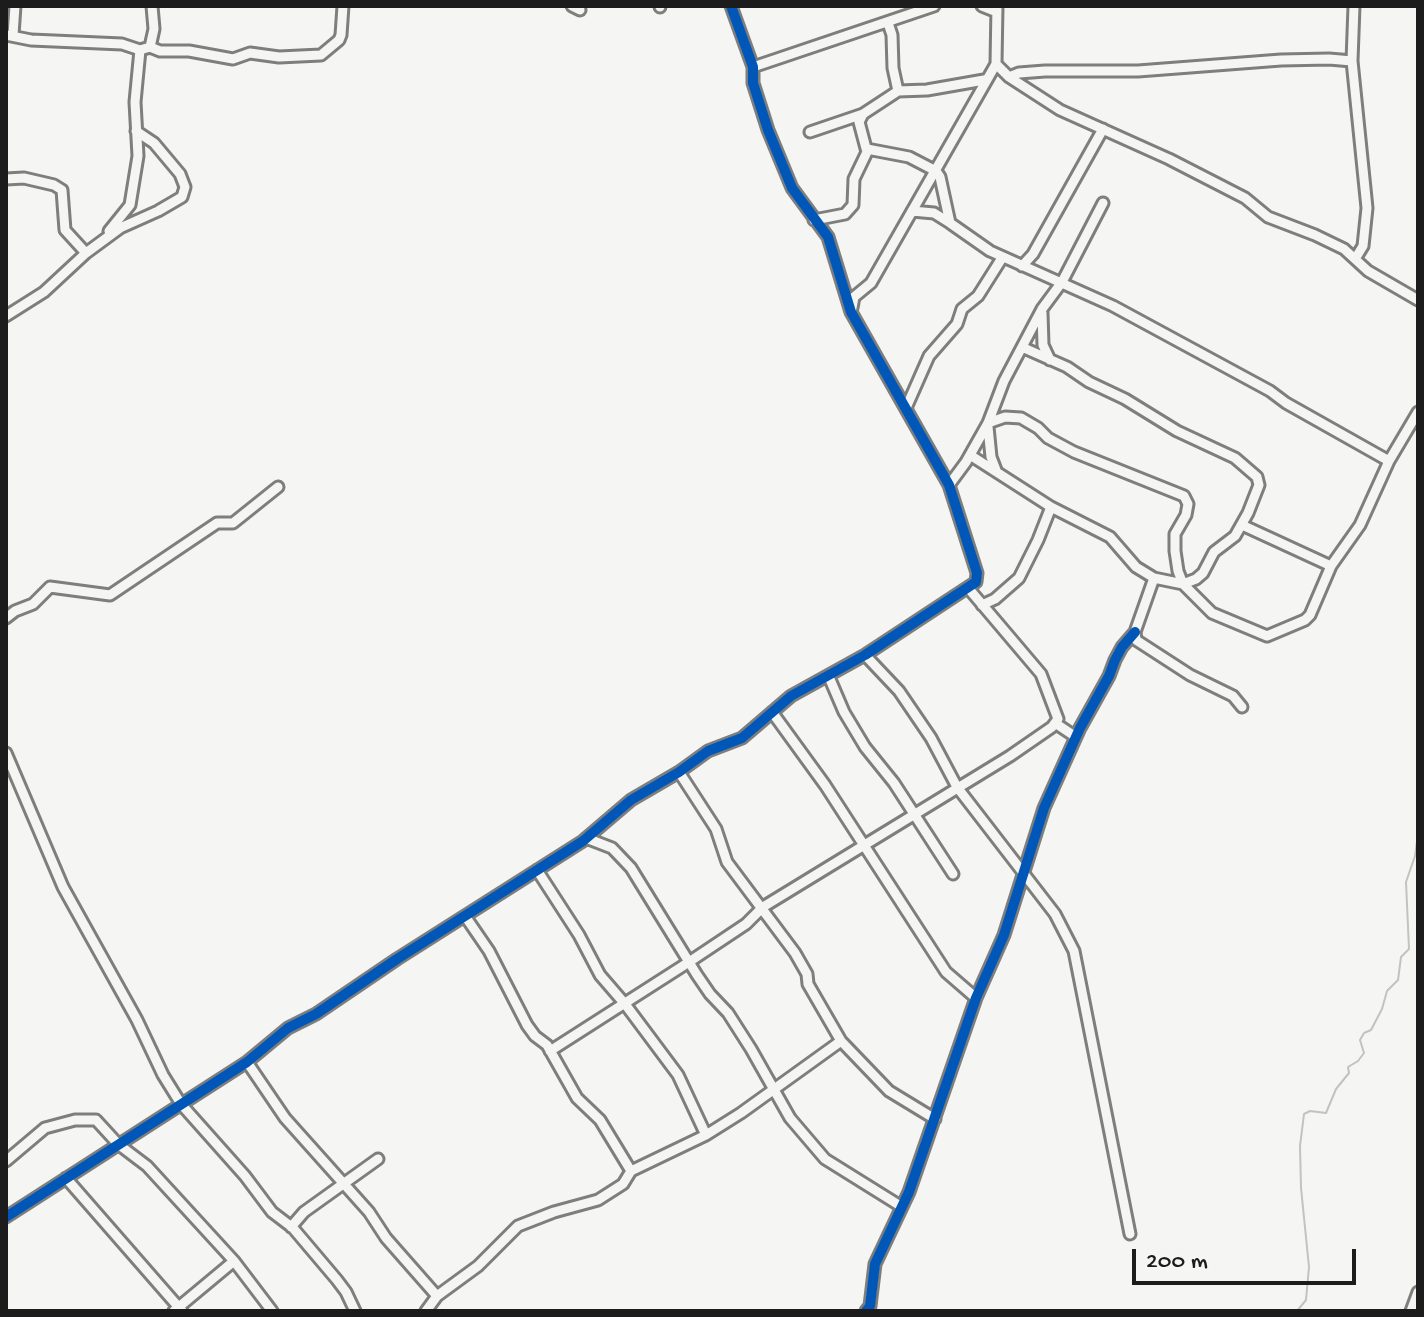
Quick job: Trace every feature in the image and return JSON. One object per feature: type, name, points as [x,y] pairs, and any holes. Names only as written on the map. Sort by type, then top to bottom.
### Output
[{"type":"street","points":[[15,6],[10,35],[31,40],[189,51],[233,59],[250,53],[279,57],[321,55],[339,40],[343,6]]},
{"type":"street","points":[[96,245],[130,205],[138,156],[135,102],[145,49],[154,29],[152,6]]},
{"type":"street","points":[[753,67],[934,6]]},
{"type":"street","points":[[851,312],[854,297],[871,283],[984,80],[996,64],[997,9],[982,6]]},
{"type":"street","points":[[1354,6],[1352,61],[1367,208],[1363,246],[1355,259]]},
{"type":"street","points":[[6,1217],[247,1062],[288,1028],[316,1014],[586,838],[631,800],[708,751],[742,738],[791,696],[865,655],[976,582],[977,573],[949,485],[851,312],[828,237],[792,188],[753,83],[753,67],[735,8]]},
{"type":"street","points":[[888,23],[898,91]]},
{"type":"street","points":[[1009,77],[1045,71],[1138,71],[1268,60],[1352,61]]},
{"type":"street","points":[[996,64],[1009,77],[1060,110],[1245,198],[1268,217],[1344,249],[1368,271],[1418,300]]},
{"type":"street","points":[[810,132],[863,114],[898,91],[927,90],[984,80]]},
{"type":"street","points":[[814,220],[850,211],[855,192],[854,179],[867,149],[859,122],[863,114]]},
{"type":"street","points":[[1022,266],[1040,243],[1103,129]]},
{"type":"street","points":[[6,316],[44,292],[86,253],[120,228],[182,197],[185,187],[180,174],[154,143],[136,131]]},
{"type":"street","points":[[867,149],[909,157],[936,171],[950,223]]},
{"type":"street","points":[[6,179],[24,178],[62,190],[65,230],[86,253]]},
{"type":"street","points":[[949,485],[988,423],[1004,381],[1042,309],[1062,282],[1103,203]]},
{"type":"street","points":[[912,211],[934,213],[1002,258],[1113,306],[1270,391],[1389,461]]},
{"type":"street","points":[[906,408],[929,356],[957,324],[962,309],[978,296],[1002,258]]},
{"type":"street","points":[[1042,309],[1043,345],[1050,360]]},
{"type":"street","points":[[970,455],[1051,507],[1110,537],[1136,567],[1154,578],[1183,584],[1196,579],[1203,573],[1214,552],[1230,540],[1242,525],[1259,485],[1255,474],[1235,458],[1177,431],[1125,399],[1024,348]]},
{"type":"street","points":[[988,423],[1005,417],[1021,418],[1074,452],[1184,496],[1188,504],[1186,515],[1175,534],[1178,571],[1183,584],[1212,613],[1267,636],[1305,620],[1331,566],[1360,525],[1389,461],[1418,412]]},
{"type":"street","points":[[988,423],[987,439],[996,470]]},
{"type":"street","points":[[6,618],[33,604],[50,587],[110,595],[217,523],[233,523],[278,487]]},
{"type":"street","points":[[982,605],[995,599],[1019,578],[1051,507]]},
{"type":"street","points":[[1242,525],[1331,566]]},
{"type":"street","points":[[866,1311],[870,1306],[875,1264],[902,1207],[976,998],[1004,935],[1044,808],[1122,647],[1135,632],[1154,578]]},
{"type":"street","points":[[550,1051],[746,924],[763,907],[1010,756],[1055,723],[1058,719],[1041,674],[969,589]]},
{"type":"street","points":[[1135,632],[1136,640],[1141,645],[1190,675],[1233,696],[1242,707]]},
{"type":"street","points":[[865,655],[899,691],[931,738],[957,787],[1055,914],[1074,951],[1130,1234]]},
{"type":"street","points":[[829,677],[844,712],[865,747],[894,783],[953,874]]},
{"type":"street","points":[[772,712],[825,785],[946,972],[976,998]]},
{"type":"street","points":[[1055,723],[1076,737]]},
{"type":"street","points":[[6,753],[63,887],[181,1104],[245,1176],[272,1212],[291,1227],[346,1292],[355,1311]]},
{"type":"street","points":[[679,772],[716,829],[727,862],[763,907],[807,974],[808,984],[841,1041],[889,1091],[935,1119]]},
{"type":"street","points":[[586,838],[612,848],[631,868],[710,994],[728,1013],[790,1118],[825,1159],[902,1207]]},
{"type":"street","points":[[537,870],[579,935],[600,975],[678,1075],[706,1135]]},
{"type":"street","points":[[465,916],[489,951],[527,1025],[550,1051],[577,1098],[600,1120],[631,1171]]},
{"type":"street","points":[[426,1311],[437,1296],[478,1266],[518,1226],[598,1200],[623,1184],[631,1171],[706,1135],[841,1041]]},
{"type":"street","points":[[247,1062],[285,1118],[369,1212],[386,1238],[437,1296]]},
{"type":"street","points":[[6,1161],[45,1128],[75,1120],[96,1120],[118,1144],[147,1166],[234,1261],[272,1311]]},
{"type":"street","points":[[291,1227],[304,1212],[378,1159]]},
{"type":"street","points":[[66,1178],[178,1310],[234,1261]]},
{"type":"street","points":[[1411,1311],[1418,1292]]},
{"type":"waterway","points":[[1297,1311],[1306,1300],[1309,1267],[1301,1188],[1300,1146],[1304,1114],[1310,1111],[1326,1113],[1336,1089],[1349,1073],[1348,1067],[1364,1053],[1360,1040],[1364,1033],[1371,1030],[1387,991],[1398,980],[1401,957],[1409,949],[1406,882],[1415,856],[1418,834]]},
{"type":"cycle path","points":[[6,1217],[247,1062],[288,1028],[316,1014],[583,841],[631,800],[708,751],[742,738],[791,696],[865,655],[976,582],[977,573],[949,485],[851,312],[828,237],[792,188],[768,130],[753,83],[753,67],[731,6]]},
{"type":"cycle path","points":[[866,1311],[870,1306],[875,1264],[909,1192],[976,998],[1004,935],[1044,808],[1115,660],[1135,632]]}]
